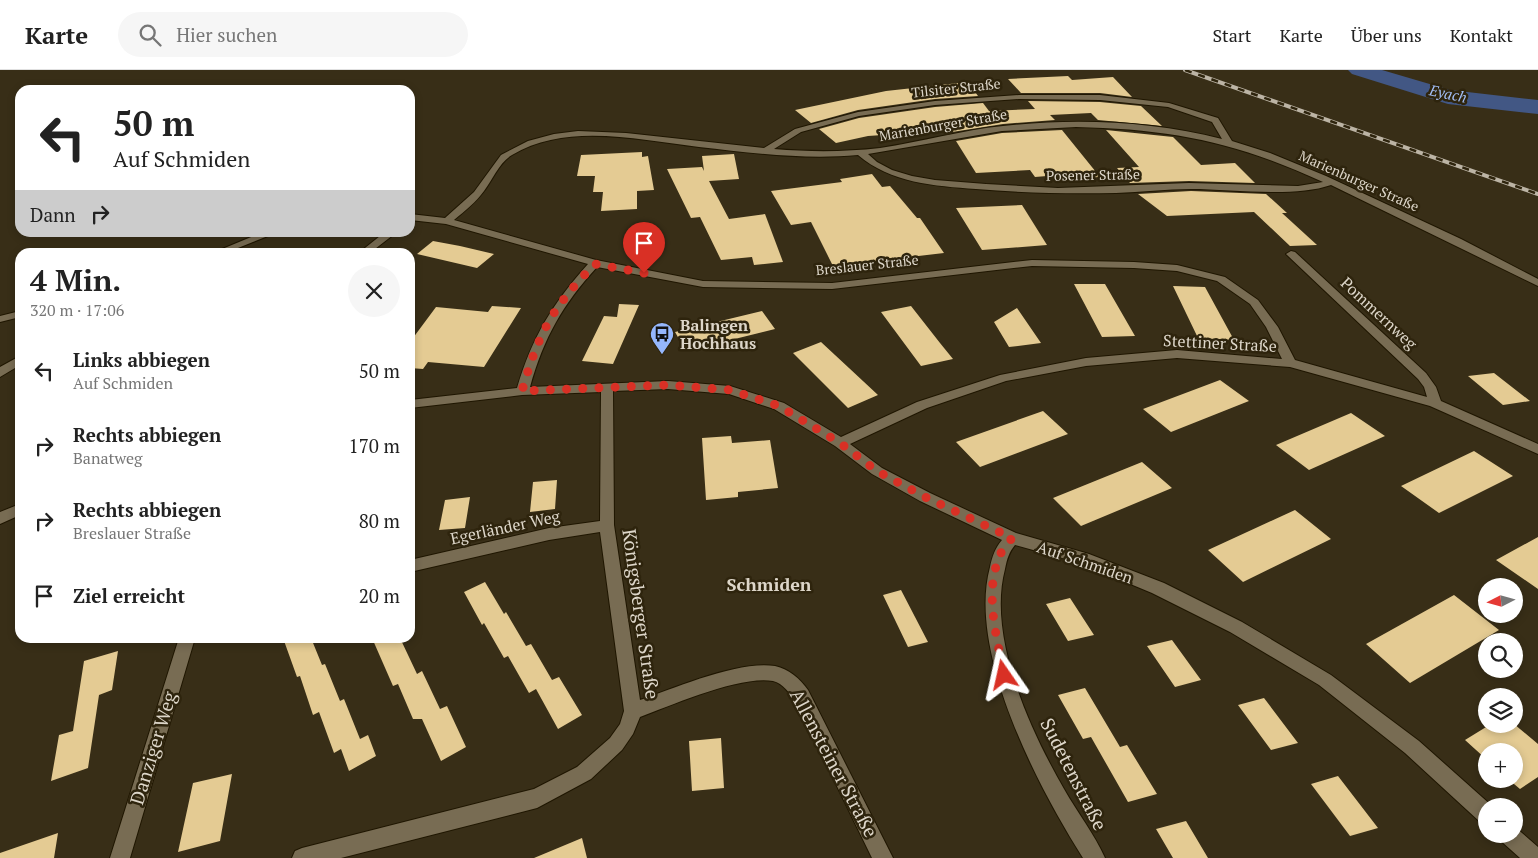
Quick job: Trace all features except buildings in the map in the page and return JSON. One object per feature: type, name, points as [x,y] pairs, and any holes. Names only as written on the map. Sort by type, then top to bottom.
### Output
[{"type":"street","name":"Tilsiter Straße","points":[[765,151],[779,137],[795,130],[859,113],[967,98],[1064,94],[1129,96],[1184,104],[1215,118],[1225,127],[1230,137],[1229,143]]},
{"type":"street","name":"Marienburger Straße","points":[[447,221],[482,188],[496,166],[506,155],[523,146],[553,136],[582,134],[613,135],[765,151],[830,154],[861,153],[891,149],[981,130],[1070,124],[1164,131],[1229,143],[1331,182],[1421,224],[1538,283]]},
{"type":"street","name":"Posener Straße","points":[[861,153],[874,164],[889,172],[911,178],[986,187],[1058,190],[1117,190],[1189,186],[1298,188],[1317,187],[1331,182]]},
{"type":"street","name":"Breslauer Straße","points":[[415,218],[447,221],[595,264],[703,284],[832,286],[1032,263],[1178,268],[1220,279],[1254,302],[1272,326],[1290,363]]},
{"type":"street","points":[[230,248],[259,237]]},
{"type":"street","points":[[370,248],[385,237]]},
{"type":"street","name":"Pommernweg","points":[[1291,254],[1422,376],[1430,387],[1436,403]]},
{"type":"street","points":[[522,391],[530,363],[541,336],[562,300],[595,264]]},
{"type":"street","points":[[0,319],[15,315]]},
{"type":"street","name":"Stettiner Straße","points":[[840,443],[922,405],[1004,378],[1086,362],[1177,354],[1290,363],[1436,403],[1538,449]]},
{"type":"street","points":[[0,372],[15,363]]},
{"type":"street","name":"Auf Schmiden","points":[[415,403],[522,391],[668,385],[730,390],[779,406],[840,443],[885,475],[925,497],[1012,538],[1084,558],[1158,588],[1236,627],[1325,680],[1412,747],[1478,807]]},
{"type":"street","name":"Königsberger Straße","points":[[302,858],[537,798],[584,773],[616,744],[627,728],[633,711],[607,524],[608,386]]},
{"type":"street","points":[[0,518],[15,511]]},
{"type":"street","name":"Egerländer Weg","points":[[415,565],[549,534],[607,524]]},
{"type":"street","name":"Sudetenstraße","points":[[1012,538],[1001,552],[993,579],[993,619],[1004,675],[1035,755],[1095,858]]},
{"type":"street","name":"Danziger Weg","points":[[120,858],[185,643]]},
{"type":"street","name":"Allensteiner Straße","points":[[633,711],[741,676],[774,674],[792,682],[802,696],[883,858]]},
{"type":"street","points":[[1518,843],[1535,858]]},
{"type":"waterway","name":"Eyach","points":[[1359,70],[1448,97],[1538,107]]},
{"type":"railway","points":[[1185,70],[1538,194]]},
{"type":"place","name":"Balingen Hochhaus","points":[[662,355]]},
{"type":"district","name":"Schmiden","points":[[769,585]]},
{"type":"route","points":[[644,273],[595,264],[562,300],[541,336],[530,363],[522,391],[668,385],[730,390],[779,406],[840,443],[877,471],[925,497],[1012,538],[1001,552],[993,579],[993,619],[1004,675]]}]
